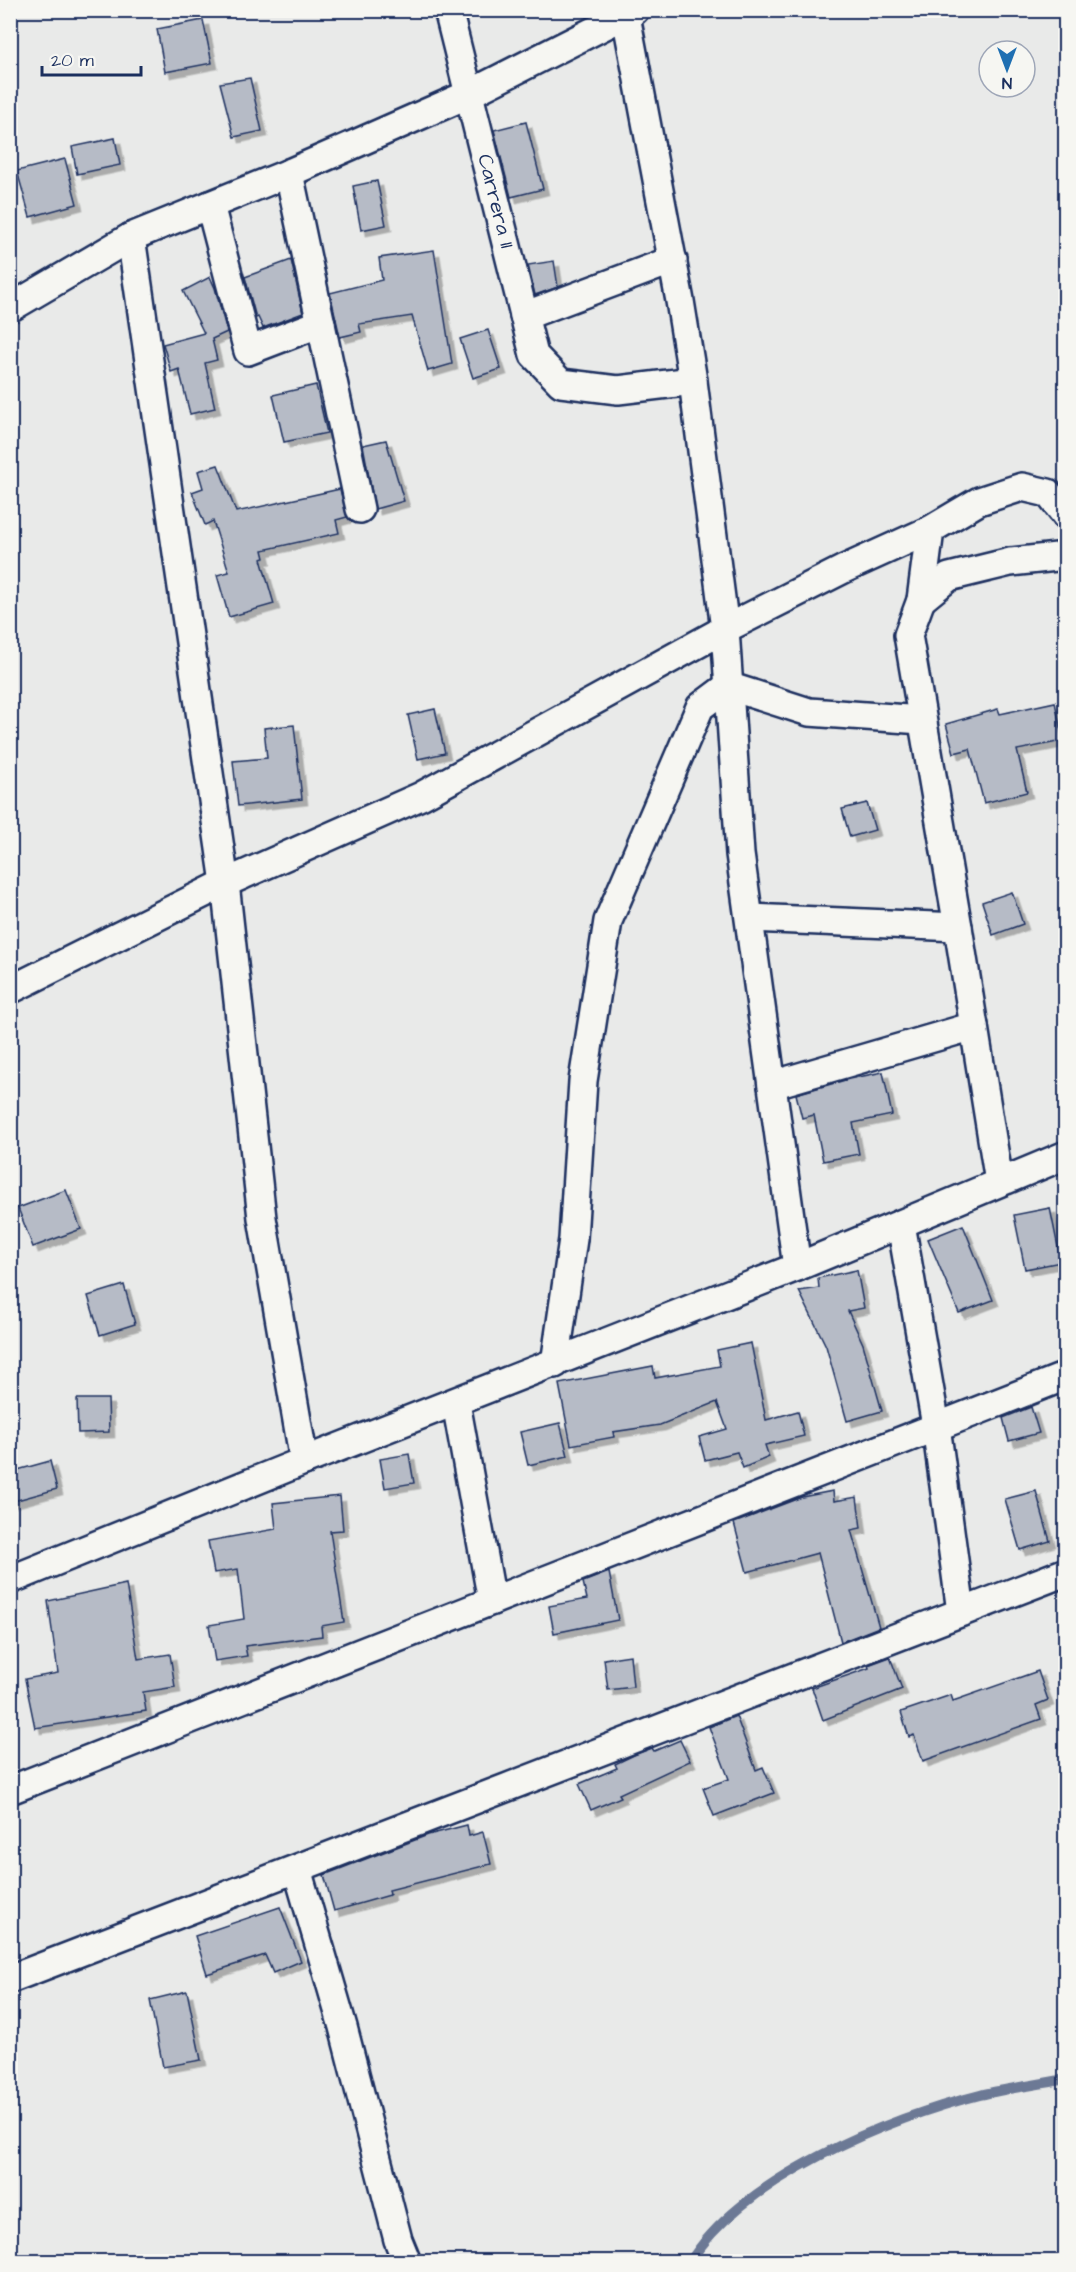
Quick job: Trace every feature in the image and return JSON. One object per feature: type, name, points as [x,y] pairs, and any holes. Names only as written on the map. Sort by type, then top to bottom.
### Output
[{"type":"street","name":"Carrera 11","points":[[448,10],[534,355],[561,383],[618,390],[693,381]]},
{"type":"street","points":[[10,308],[131,237],[289,173],[470,94],[630,13],[693,381],[725,629],[740,854],[797,1267]]},
{"type":"street","points":[[289,173],[360,509]]},
{"type":"street","points":[[210,205],[248,351],[321,323]]},
{"type":"street","points":[[131,237],[225,883],[262,1218],[304,1461]]},
{"type":"street","points":[[524,316],[672,260]]},
{"type":"street","points":[[10,990],[225,883],[421,796],[725,629],[844,569],[930,530],[979,501],[1022,487],[1048,493],[1065,516]]},
{"type":"street","points":[[930,530],[921,600],[908,635],[999,1182]]},
{"type":"street","points":[[921,600],[949,577],[1010,562],[1065,556]]},
{"type":"street","points":[[728,686],[809,712],[922,720]]},
{"type":"street","points":[[555,1364],[573,1239],[583,1081],[608,921],[700,707],[728,686]]},
{"type":"street","points":[[750,918],[958,927]]},
{"type":"street","points":[[772,1085],[974,1026]]},
{"type":"street","points":[[10,1580],[304,1461],[797,1267],[1065,1155]]},
{"type":"street","points":[[901,1224],[936,1426],[961,1612]]},
{"type":"street","points":[[10,1790],[1065,1376]]},
{"type":"street","points":[[456,1403],[492,1601]]},
{"type":"street","points":[[10,1979],[1065,1572]]},
{"type":"street","points":[[297,1869],[343,2027],[398,2240],[407,2262]]},
{"type":"building","points":[[203,20],[212,63],[165,72],[157,29]]},
{"type":"building","points":[[250,78],[262,131],[234,137],[220,83]]},
{"type":"building","points":[[526,122],[543,189],[511,197],[494,130]]},
{"type":"building","points":[[115,138],[120,165],[77,174],[72,147]]},
{"type":"building","points":[[65,159],[77,204],[30,217],[17,171]]},
{"type":"building","points":[[377,181],[386,225],[361,230],[353,186]]},
{"type":"building","points":[[434,250],[452,364],[428,371],[412,316],[359,324],[361,332],[340,337],[330,293],[382,280],[379,258]]},
{"type":"building","points":[[291,260],[303,313],[263,328],[258,317],[256,318],[245,277]]},
{"type":"building","points":[[554,261],[558,287],[535,295],[528,265]]},
{"type":"building","points":[[210,277],[227,332],[212,339],[217,360],[205,363],[215,408],[190,414],[179,369],[171,372],[163,344],[204,333],[183,291]]},
{"type":"building","points":[[488,330],[501,369],[473,378],[460,339]]},
{"type":"building","points":[[316,385],[327,433],[284,442],[273,395]]},
{"type":"building","points":[[386,440],[404,501],[375,509],[363,445]]},
{"type":"building","points":[[218,465],[236,512],[340,489],[347,517],[336,520],[339,533],[263,550],[265,558],[261,559],[274,604],[229,617],[217,575],[229,572],[213,521],[205,525],[192,492],[203,488],[198,471]]},
{"type":"building","points":[[1055,702],[1063,741],[1017,750],[1027,792],[984,803],[970,749],[954,753],[946,724],[998,709],[1000,714]]},
{"type":"building","points":[[435,709],[445,753],[418,759],[408,715]]},
{"type":"building","points":[[294,725],[302,799],[238,806],[233,761],[267,758],[264,728]]},
{"type":"building","points":[[867,803],[875,830],[850,837],[842,809]]},
{"type":"building","points":[[1012,892],[1023,924],[993,935],[982,902]]},
{"type":"building","points":[[883,1072],[892,1115],[853,1123],[859,1154],[823,1161],[814,1115],[802,1118],[796,1094]]},
{"type":"building","points":[[66,1190],[81,1229],[33,1247],[18,1208]]},
{"type":"building","points":[[1050,1208],[1061,1262],[1025,1269],[1014,1215]]},
{"type":"building","points":[[963,1225],[993,1300],[959,1313],[928,1239]]},
{"type":"building","points":[[857,1270],[864,1308],[848,1311],[863,1344],[882,1411],[847,1421],[826,1346],[799,1291],[819,1288],[818,1278]]},
{"type":"building","points":[[124,1285],[135,1324],[100,1335],[88,1296]]},
{"type":"building","points":[[751,1343],[766,1420],[798,1411],[804,1436],[765,1445],[769,1457],[743,1468],[737,1452],[705,1460],[699,1437],[727,1429],[717,1402],[660,1425],[613,1432],[614,1437],[571,1445],[559,1384],[653,1366],[655,1378],[720,1366],[717,1350]]},
{"type":"building","points":[[77,1399],[108,1399],[109,1432],[78,1433]]},
{"type":"building","points":[[1031,1407],[1039,1433],[1009,1441],[1003,1418]]},
{"type":"building","points":[[560,1423],[568,1456],[528,1465],[520,1432]]},
{"type":"building","points":[[409,1454],[414,1483],[385,1488],[380,1459]]},
{"type":"building","points":[[50,1461],[57,1489],[10,1502],[10,1472]]},
{"type":"building","points":[[833,1491],[834,1501],[857,1497],[861,1528],[851,1530],[879,1627],[841,1642],[818,1553],[747,1572],[734,1523],[802,1497]]},
{"type":"building","points":[[1036,1491],[1050,1541],[1020,1550],[1005,1499]]},
{"type":"building","points":[[340,1496],[343,1530],[330,1531],[344,1622],[321,1626],[322,1636],[245,1646],[247,1656],[215,1661],[209,1625],[244,1619],[238,1569],[214,1573],[208,1541],[276,1529],[273,1503]]},
{"type":"building","points":[[609,1572],[618,1620],[554,1633],[549,1606],[587,1599],[583,1582]]},
{"type":"building","points":[[126,1584],[138,1659],[170,1654],[175,1687],[143,1692],[146,1711],[35,1728],[25,1679],[58,1673],[48,1601]]},
{"type":"building","points":[[630,1655],[633,1687],[608,1690],[604,1659]]},
{"type":"building","points":[[890,1657],[902,1689],[823,1720],[812,1688],[869,1668],[868,1665]]},
{"type":"building","points":[[1038,1671],[1048,1700],[1036,1705],[1041,1719],[923,1761],[914,1735],[909,1737],[901,1712],[951,1695],[953,1701]]},
{"type":"building","points":[[736,1716],[756,1770],[763,1767],[774,1793],[714,1816],[703,1788],[729,1779],[709,1727]]},
{"type":"building","points":[[680,1740],[690,1761],[619,1794],[621,1797],[591,1810],[579,1784],[617,1768],[615,1764],[634,1755],[652,1748],[654,1751]]},
{"type":"building","points":[[467,1825],[469,1836],[483,1832],[491,1864],[389,1890],[390,1895],[334,1911],[324,1875],[428,1835]]},
{"type":"building","points":[[280,1907],[301,1961],[273,1973],[265,1955],[207,1974],[195,1936]]},
{"type":"building","points":[[187,1991],[201,2060],[163,2067],[150,2000]]},
{"type":"waterway","points":[[690,2262],[714,2232],[744,2204],[780,2178],[820,2156],[862,2136],[943,2105],[991,2093],[1066,2079]]}]
